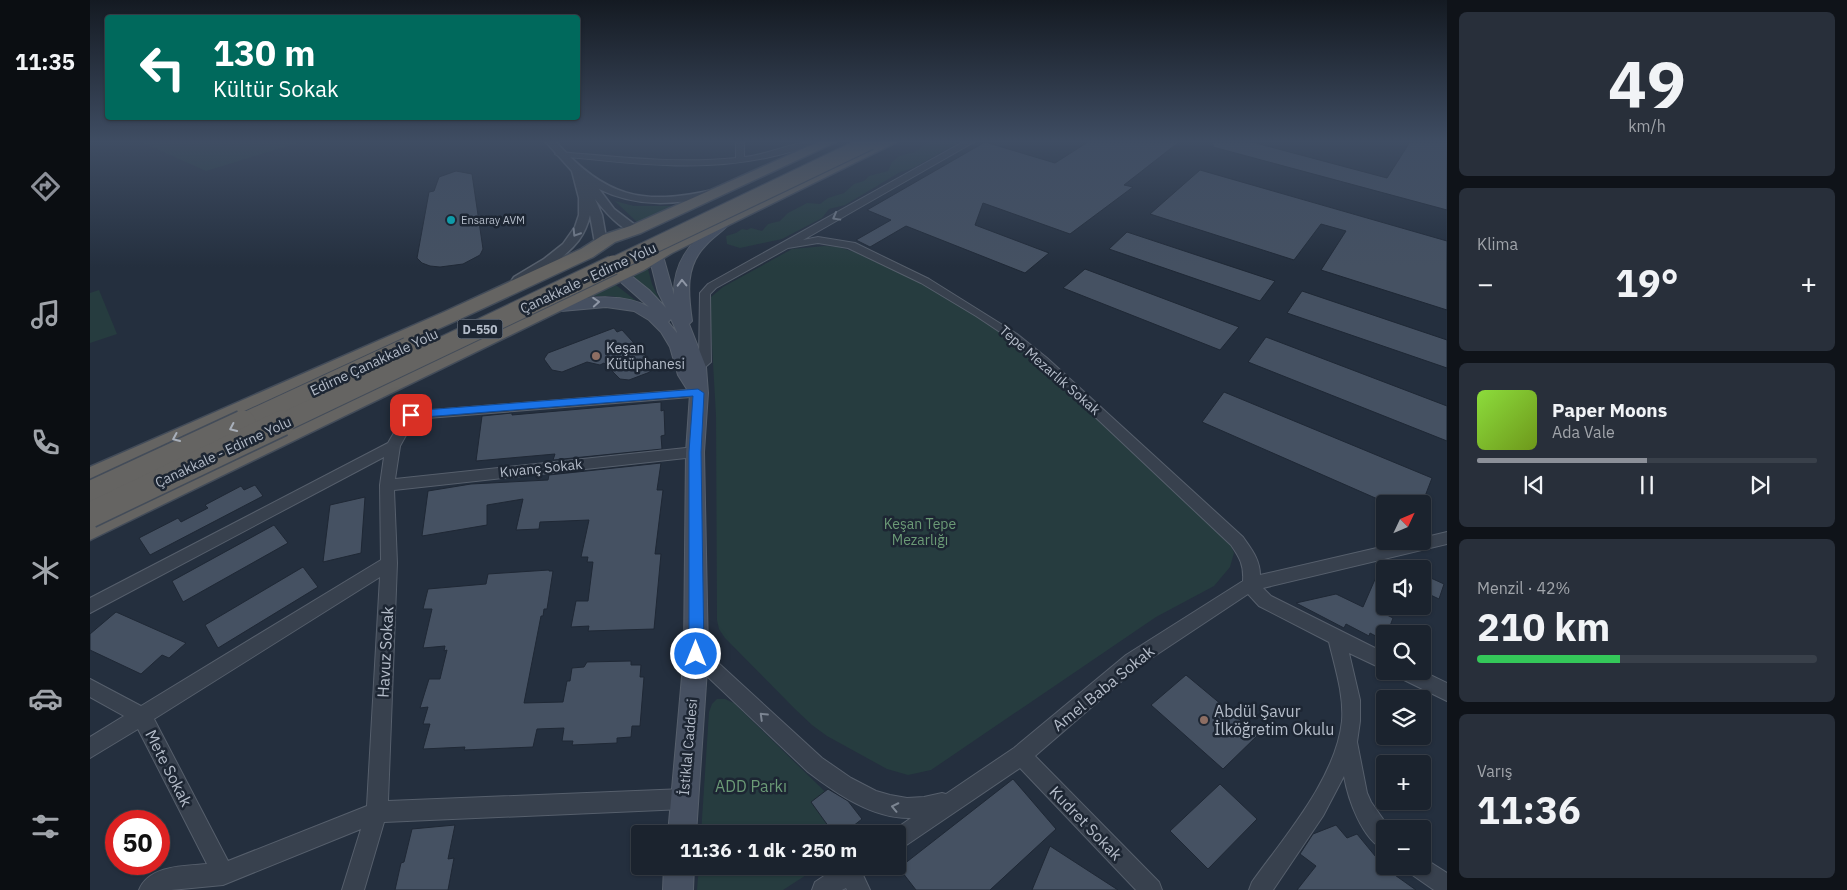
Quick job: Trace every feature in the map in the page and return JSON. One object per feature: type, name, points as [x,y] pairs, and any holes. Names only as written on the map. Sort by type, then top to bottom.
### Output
[{"type":"highway","points":[[90,477],[451,316],[594,248],[739,184]]},
{"type":"highway","name":"Edirne Çanakkale Yolu","points":[[90,494],[759,184]]},
{"type":"highway","name":"Çanakkale - Edirne Yolu","points":[[90,515],[783,184]]},
{"type":"highway","points":[[90,530],[803,184]]},
{"type":"highway","points":[[634,230],[653,235],[666,245],[661,253]]},
{"type":"highway","points":[[594,248],[590,259],[603,269],[619,273]]},
{"type":"main road","points":[[686,332],[682,311],[681,271],[691,250],[726,220]]},
{"type":"main road","points":[[661,253],[665,292],[686,332]]},
{"type":"main road","points":[[619,273],[660,310],[668,331]]},
{"type":"main road","points":[[548,308],[599,301],[618,302],[651,314],[659,319],[668,331],[678,348],[688,382],[698,393]]},
{"type":"main road","name":"İstiklal Caddesi","points":[[683,825],[696,654],[695,452],[698,393],[698,367],[686,332]]},
{"type":"main road","points":[[678,890],[679,875]]},
{"type":"street","points":[[451,316],[542,267],[567,246],[576,234],[585,215],[580,184]]},
{"type":"street","points":[[583,184],[596,215],[594,248]]},
{"type":"street","points":[[588,184],[610,211],[634,230]]},
{"type":"street","points":[[598,184],[612,193],[639,200],[682,200],[734,186]]},
{"type":"street","points":[[698,367],[705,362],[705,292],[714,284],[896,184]]},
{"type":"street","name":"Tepe Mezarlık Sokak","points":[[787,245],[818,240],[842,243],[858,248],[942,290],[1013,336],[1057,374],[1237,541],[1249,558],[1252,568],[1251,584]]},
{"type":"street","name":"Havuz Sokak","points":[[353,890],[377,812],[389,563],[387,484],[393,446],[411,415],[698,393]]},
{"type":"street","points":[[90,606],[393,446]]},
{"type":"street","name":"Kıvanç Sokak","points":[[387,484],[695,452]]},
{"type":"street","name":"Amel Baba Sokak","points":[[906,833],[1021,755],[1132,661],[1195,618],[1251,584],[1447,538]]},
{"type":"street","points":[[90,748],[389,563]]},
{"type":"street","points":[[1251,584],[1253,589],[1265,601],[1376,658]]},
{"type":"street","points":[[1260,890],[1339,768],[1348,742],[1352,720],[1350,693],[1337,638]]},
{"type":"street","name":"Amel Baba Sokak","points":[[696,654],[815,765],[868,799],[892,807],[909,809],[926,808],[959,797]]},
{"type":"street","points":[[1422,680],[1447,692]]},
{"type":"street","name":"Mete Sokak","points":[[90,687],[142,716],[222,874]]},
{"type":"street","points":[[1348,742],[1363,809],[1376,827]]},
{"type":"street","name":"Kudret Sokak","points":[[1021,755],[1151,890]]},
{"type":"street","points":[[150,890],[170,878],[222,874],[377,812],[684,799]]},
{"type":"street","points":[[1431,875],[1447,886]]},
{"type":"street","points":[[823,890],[855,876]]},
{"type":"green space","points":[[854,184],[881,184],[845,205],[829,209],[822,218],[782,239],[740,248],[727,244],[726,236],[742,229],[747,230],[751,228],[762,231],[768,224],[780,221],[788,213],[807,203],[820,204],[828,198],[844,193]]},
{"type":"green space","points":[[615,201],[634,206],[677,206],[638,223]]},
{"type":"green space","name":"Keşan Tepe Mezarlığı","points":[[825,246],[838,247],[855,252],[928,286],[1019,346],[1229,541],[1234,553],[1230,567],[1214,586],[1156,617],[931,770],[908,775],[887,769],[827,736],[812,725],[725,638],[719,629],[717,620],[716,416],[710,309],[711,297],[723,287],[792,249]]},
{"type":"green space","points":[[647,265],[652,284],[660,301],[630,273]]},
{"type":"green space","points":[[612,282],[639,303],[612,296],[582,296]]},
{"type":"green space","points":[[99,290],[117,334],[90,343],[90,293]]},
{"type":"green space","name":"ADD Parkı","points":[[717,699],[725,699],[734,703],[858,825],[702,825],[709,712],[712,704]]},
{"type":"green space","points":[[698,875],[806,875],[783,890],[697,890]]},
{"type":"building","name":"Ensaray AVM","points":[[437,184],[473,184],[483,249],[480,255],[463,264],[440,267],[422,263],[417,258],[429,192],[434,191]]},
{"type":"building","points":[[913,184],[1126,184],[1124,185],[1133,187],[1070,234],[983,203],[975,225],[1049,253],[1025,273],[906,226],[870,247],[856,240],[891,220],[867,210]]},
{"type":"building","points":[[1185,184],[1247,184],[1447,241],[1447,310],[1321,270],[1346,231],[1321,224],[1294,260],[1150,214]]},
{"type":"building","points":[[1349,184],[1447,184],[1447,210]]},
{"type":"building","points":[[1127,232],[1275,281],[1260,301],[1109,249]]},
{"type":"building","points":[[1085,269],[1239,327],[1220,350],[1063,288]]},
{"type":"building","points":[[1302,291],[1447,340],[1447,368],[1287,313]]},
{"type":"building","name":"Keşan Kütüphanesi","points":[[614,328],[617,332],[622,330],[653,364],[650,372],[629,380],[620,379],[604,363],[600,365],[587,362],[562,372],[552,370],[544,359],[548,353]]},
{"type":"building","points":[[1266,337],[1447,406],[1447,441],[1248,362]]},
{"type":"building","points":[[1224,392],[1432,478],[1425,495],[1376,495],[1376,498],[1202,422]]},
{"type":"building","points":[[661,402],[661,411],[664,410],[665,435],[661,436],[662,449],[553,460],[555,454],[476,461],[482,416]]},
{"type":"building","points":[[661,463],[657,490],[663,490],[655,554],[661,554],[654,629],[588,631],[589,626],[571,627],[576,601],[588,601],[593,562],[587,562],[588,557],[581,557],[589,520],[540,522],[539,529],[516,530],[523,499],[487,505],[487,525],[422,536],[428,491],[471,484],[548,480],[549,475]]},
{"type":"building","points":[[255,485],[263,496],[150,555],[139,538],[178,518],[181,522],[208,508],[205,505],[241,486],[244,490]]},
{"type":"building","points":[[365,497],[361,553],[323,562],[330,505]]},
{"type":"building","points":[[274,525],[288,543],[183,602],[172,581]]},
{"type":"building","points":[[303,567],[318,587],[218,648],[205,625]]},
{"type":"building","points":[[553,571],[547,609],[544,609],[543,616],[541,616],[524,703],[563,702],[567,681],[570,681],[572,668],[584,667],[587,662],[631,661],[631,665],[641,665],[640,677],[644,677],[640,726],[632,726],[631,737],[617,738],[617,743],[572,745],[573,741],[562,741],[564,728],[537,729],[533,747],[464,750],[465,747],[423,749],[430,724],[423,724],[428,707],[420,708],[429,679],[440,679],[447,650],[444,651],[445,646],[423,648],[432,609],[423,609],[428,589],[486,584],[488,574]]},
{"type":"building","points":[[1376,577],[1376,615],[1387,615],[1393,618],[1390,625],[1376,625],[1376,636],[1370,633],[1369,636],[1346,624],[1344,628],[1296,603],[1336,594],[1363,607]]},
{"type":"building","points":[[1431,578],[1444,584],[1439,599],[1431,595]]},
{"type":"building","points":[[116,612],[186,643],[169,658],[162,655],[141,674],[90,650],[90,634]]},
{"type":"building","name":"Abdül Şavur İlköğretim Okulu","points":[[1186,675],[1258,735],[1223,769],[1151,705]]},
{"type":"building","points":[[1013,779],[1056,829],[990,890],[916,890],[904,875],[906,875],[906,863]]},
{"type":"building","points":[[1220,784],[1257,819],[1208,869],[1170,831]]},
{"type":"building","points":[[828,789],[848,801],[862,819],[854,825],[828,825],[811,802]]},
{"type":"building","points":[[455,825],[448,859],[454,858],[448,890],[395,890],[412,829]]},
{"type":"building","points":[[1336,825],[1347,838],[1357,834],[1376,857],[1376,875],[1395,875],[1416,890],[1297,890],[1316,866],[1300,854],[1313,834]]},
{"type":"building","points":[[1050,846],[1118,890],[1032,890]]},
{"type":"place","name":"Ensaray AVM","points":[[451,220]]},
{"type":"place","name":"Keşan Kütüphanesi","points":[[596,356]]},
{"type":"place","name":"Abdül Şavur İlköğretim Okulu","points":[[1204,720]]},
{"type":"route","points":[[411,415],[698,393],[695,452],[696,654]]}]
